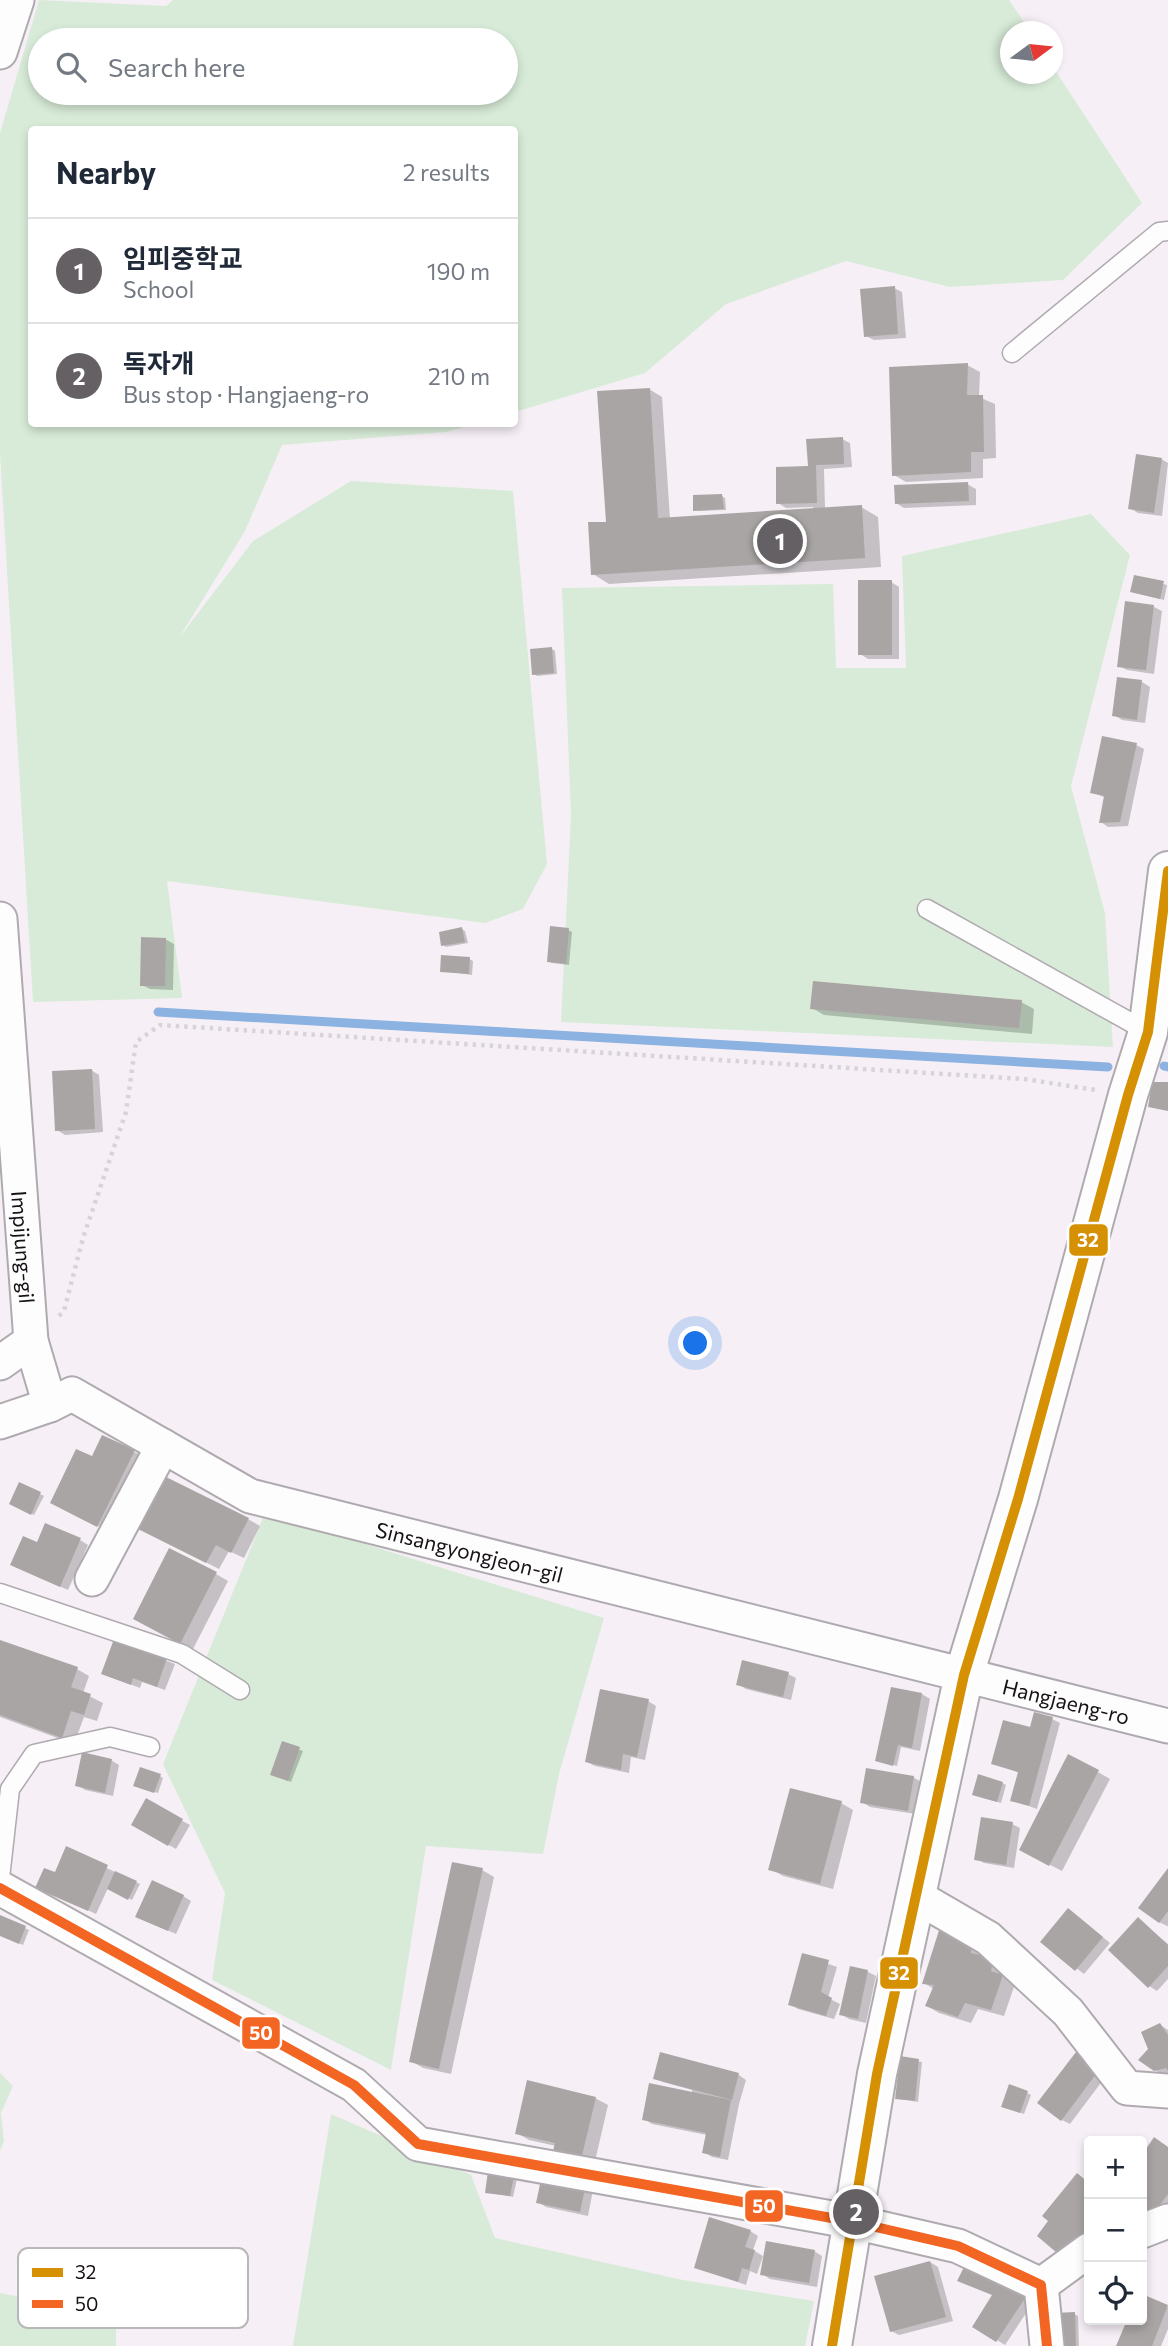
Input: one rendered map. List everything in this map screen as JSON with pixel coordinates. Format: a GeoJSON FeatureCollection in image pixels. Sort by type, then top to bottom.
{"type":"FeatureCollection","features":[{"type":"Feature","properties":{"kind":"street"},"geometry":{"type":"LineString","coordinates":[[0,52],[16,0]]}},
{"type":"Feature","properties":{"kind":"street"},"geometry":{"type":"LineString","coordinates":[[832,2346],[877,2074],[964,1675],[1018,1499],[1128,1095],[1148,1032],[1168,871]]}},
{"type":"Feature","properties":{"kind":"street","name":"Impijung-gil"},"geometry":{"type":"LineString","coordinates":[[0,919],[31,1341],[50,1405]]}},
{"type":"Feature","properties":{"kind":"street"},"geometry":{"type":"LineString","coordinates":[[0,1363],[31,1341]]}},
{"type":"Feature","properties":{"kind":"street","name":"Sinsangyongjeon-gil"},"geometry":{"type":"LineString","coordinates":[[0,1422],[50,1405],[72,1394],[250,1496],[964,1675]]}},
{"type":"Feature","properties":{"kind":"street"},"geometry":{"type":"LineString","coordinates":[[92,1578],[163,1446]]}},
{"type":"Feature","properties":{"kind":"street","name":"Hangjaeng-ro"},"geometry":{"type":"LineString","coordinates":[[964,1675],[1168,1726]]}},
{"type":"Feature","properties":{"kind":"street"},"geometry":{"type":"LineString","coordinates":[[0,1888],[354,2085],[418,2144],[853,2222],[958,2246],[1041,2285]]}},
{"type":"Feature","properties":{"kind":"street"},"geometry":{"type":"LineString","coordinates":[[914,1895],[988,1938],[1068,2012],[1127,2088],[1168,2091]]}},
{"type":"Feature","properties":{"kind":"street"},"geometry":{"type":"LineString","coordinates":[[1147,2229],[1168,2221]]}},
{"type":"Feature","properties":{"kind":"street"},"geometry":{"type":"LineString","coordinates":[[1041,2285],[1084,2254]]}},
{"type":"Feature","properties":{"kind":"street"},"geometry":{"type":"LineString","coordinates":[[1041,2285],[1047,2346]]}},
{"type":"Feature","properties":{"kind":"lane"},"geometry":{"type":"LineString","coordinates":[[1012,353],[1159,232],[1168,231]]}},
{"type":"Feature","properties":{"kind":"lane"},"geometry":{"type":"LineString","coordinates":[[927,909],[1148,1032]]}},
{"type":"Feature","properties":{"kind":"lane"},"geometry":{"type":"LineString","coordinates":[[0,1593],[182,1654],[240,1690]]}},
{"type":"Feature","properties":{"kind":"lane"},"geometry":{"type":"LineString","coordinates":[[0,1878],[10,1789],[34,1754],[110,1737],[150,1747]]}},
{"type":"Feature","properties":{"kind":"path"},"geometry":{"type":"LineString","coordinates":[[31,1341],[64,1311],[83,1238],[126,1112],[136,1042],[160,1025],[1024,1079],[1128,1095]]}},
{"type":"Feature","properties":{"kind":"green space"},"geometry":{"type":"Polygon","coordinates":[[[39,0],[166,6],[173,0],[1009,0],[1023,21],[1000,21],[1000,84],[1063,82],[1142,203],[1063,280],[950,287],[846,261],[726,304],[645,373],[518,411],[518,126],[28,126],[28,427],[464,427],[446,432],[282,445],[245,531],[179,638],[253,541],[351,481],[513,491],[547,864],[523,909],[485,923],[167,881],[182,998],[33,1002],[0,454],[0,133],[28,38],[28,105],[518,105],[518,28],[31,28],[39,0]]]}},
{"type":"Feature","properties":{"kind":"green space"},"geometry":{"type":"Polygon","coordinates":[[[1091,514],[1130,555],[1071,786],[1105,913],[1113,1047],[561,1022],[571,815],[562,588],[833,584],[836,668],[906,668],[902,556],[1091,514]]]}},
{"type":"Feature","properties":{"kind":"green space"},"geometry":{"type":"Polygon","coordinates":[[[265,1513],[604,1618],[559,1774],[543,1854],[426,1846],[391,2070],[212,1980],[225,1893],[163,1764],[265,1513]]]}},
{"type":"Feature","properties":{"kind":"green space"},"geometry":{"type":"Polygon","coordinates":[[[0,2073],[13,2086],[1,2113],[4,2141],[0,2151],[0,2073]]]}},
{"type":"Feature","properties":{"kind":"green space"},"geometry":{"type":"Polygon","coordinates":[[[331,2114],[471,2175],[495,2238],[683,2280],[814,2301],[805,2346],[293,2346],[331,2114]]]}},
{"type":"Feature","properties":{"kind":"green space"},"geometry":{"type":"Polygon","coordinates":[[[0,2293],[18,2296],[18,2328],[116,2328],[116,2346],[0,2346],[0,2293]]]}},
{"type":"Feature","properties":{"kind":"building"},"geometry":{"type":"Polygon","coordinates":[[[895,286],[898,334],[864,337],[860,289],[895,286]]]}},
{"type":"Feature","properties":{"kind":"building"},"geometry":{"type":"Polygon","coordinates":[[[968,363],[967,395],[983,395],[984,452],[971,452],[971,472],[892,476],[889,367],[968,363]]]}},
{"type":"Feature","properties":{"kind":"building"},"geometry":{"type":"Polygon","coordinates":[[[650,388],[658,518],[862,505],[865,558],[591,575],[588,522],[606,522],[597,391],[650,388]]]}},
{"type":"Feature","properties":{"kind":"building"},"geometry":{"type":"Polygon","coordinates":[[[843,437],[844,464],[816,465],[817,503],[776,504],[776,467],[808,466],[806,439],[843,437]]]}},
{"type":"Feature","properties":{"kind":"building"},"geometry":{"type":"Polygon","coordinates":[[[1136,454],[1162,458],[1154,513],[1128,509],[1136,454]]]}},
{"type":"Feature","properties":{"kind":"building"},"geometry":{"type":"Polygon","coordinates":[[[968,482],[969,501],[895,504],[894,485],[968,482]]]}},
{"type":"Feature","properties":{"kind":"building"},"geometry":{"type":"Polygon","coordinates":[[[722,494],[724,509],[693,511],[693,495],[722,494]]]}},
{"type":"Feature","properties":{"kind":"building"},"geometry":{"type":"Polygon","coordinates":[[[1134,575],[1164,581],[1160,599],[1130,592],[1134,575]]]}},
{"type":"Feature","properties":{"kind":"building"},"geometry":{"type":"Polygon","coordinates":[[[858,580],[892,580],[892,655],[858,655],[858,580]]]}},
{"type":"Feature","properties":{"kind":"building"},"geometry":{"type":"Polygon","coordinates":[[[1125,601],[1154,605],[1146,670],[1117,667],[1125,601]]]}},
{"type":"Feature","properties":{"kind":"building"},"geometry":{"type":"Polygon","coordinates":[[[552,647],[554,673],[532,675],[530,649],[552,647]]]}},
{"type":"Feature","properties":{"kind":"building"},"geometry":{"type":"Polygon","coordinates":[[[1117,677],[1142,680],[1137,720],[1112,716],[1117,677]]]}},
{"type":"Feature","properties":{"kind":"building"},"geometry":{"type":"Polygon","coordinates":[[[1102,736],[1137,743],[1120,822],[1099,823],[1104,796],[1090,793],[1102,736]]]}},
{"type":"Feature","properties":{"kind":"building"},"geometry":{"type":"Polygon","coordinates":[[[550,926],[569,928],[566,964],[547,962],[550,926]]]}},
{"type":"Feature","properties":{"kind":"building"},"geometry":{"type":"Polygon","coordinates":[[[462,927],[465,942],[441,946],[439,932],[462,927]]]}},
{"type":"Feature","properties":{"kind":"building"},"geometry":{"type":"Polygon","coordinates":[[[141,937],[166,938],[165,986],[140,986],[141,937]]]}},
{"type":"Feature","properties":{"kind":"building"},"geometry":{"type":"Polygon","coordinates":[[[441,955],[470,957],[469,974],[440,972],[441,955]]]}},
{"type":"Feature","properties":{"kind":"building"},"geometry":{"type":"Polygon","coordinates":[[[813,981],[1022,1000],[1019,1028],[810,1009],[813,981]]]}},
{"type":"Feature","properties":{"kind":"building"},"geometry":{"type":"Polygon","coordinates":[[[92,1069],[95,1129],[55,1131],[52,1071],[92,1069]]]}},
{"type":"Feature","properties":{"kind":"building"},"geometry":{"type":"Polygon","coordinates":[[[1152,1082],[1168,1082],[1168,1111],[1148,1107],[1152,1082]]]}},
{"type":"Feature","properties":{"kind":"building"},"geometry":{"type":"Polygon","coordinates":[[[102,1435],[135,1450],[97,1527],[50,1503],[76,1449],[92,1456],[102,1435]]]}},
{"type":"Feature","properties":{"kind":"building"},"geometry":{"type":"Polygon","coordinates":[[[164,1476],[249,1518],[231,1553],[216,1545],[206,1563],[138,1529],[164,1476]]]}},
{"type":"Feature","properties":{"kind":"building"},"geometry":{"type":"Polygon","coordinates":[[[19,1482],[41,1492],[31,1515],[9,1504],[19,1482]]]}},
{"type":"Feature","properties":{"kind":"building"},"geometry":{"type":"Polygon","coordinates":[[[45,1523],[81,1538],[60,1587],[10,1565],[23,1536],[37,1542],[45,1523]]]}},
{"type":"Feature","properties":{"kind":"building"},"geometry":{"type":"Polygon","coordinates":[[[169,1548],[217,1572],[180,1644],[133,1619],[169,1548]]]}},
{"type":"Feature","properties":{"kind":"building"},"geometry":{"type":"Polygon","coordinates":[[[114,1639],[167,1658],[157,1687],[133,1678],[131,1685],[101,1674],[114,1639]]]}},
{"type":"Feature","properties":{"kind":"building"},"geometry":{"type":"Polygon","coordinates":[[[0,1640],[78,1667],[71,1687],[91,1694],[84,1715],[71,1711],[62,1738],[0,1715],[0,1640]]]}},
{"type":"Feature","properties":{"kind":"building"},"geometry":{"type":"Polygon","coordinates":[[[742,1660],[789,1672],[783,1697],[736,1685],[742,1660]]]}},
{"type":"Feature","properties":{"kind":"building"},"geometry":{"type":"Polygon","coordinates":[[[891,1687],[922,1693],[912,1748],[898,1745],[893,1766],[875,1761],[891,1687]]]}},
{"type":"Feature","properties":{"kind":"building"},"geometry":{"type":"Polygon","coordinates":[[[600,1689],[649,1699],[637,1757],[623,1754],[621,1770],[585,1762],[600,1689]]]}},
{"type":"Feature","properties":{"kind":"building"},"geometry":{"type":"Polygon","coordinates":[[[1034,1712],[1053,1717],[1029,1806],[1010,1801],[1018,1772],[991,1764],[1003,1720],[1030,1727],[1034,1712]]]}},
{"type":"Feature","properties":{"kind":"building"},"geometry":{"type":"Polygon","coordinates":[[[282,1741],[300,1747],[288,1781],[270,1775],[282,1741]]]}},
{"type":"Feature","properties":{"kind":"building"},"geometry":{"type":"Polygon","coordinates":[[[82,1752],[112,1759],[105,1793],[75,1786],[82,1752]]]}},
{"type":"Feature","properties":{"kind":"building"},"geometry":{"type":"Polygon","coordinates":[[[1068,1754],[1099,1770],[1049,1866],[1019,1850],[1068,1754]]]}},
{"type":"Feature","properties":{"kind":"building"},"geometry":{"type":"Polygon","coordinates":[[[140,1767],[161,1774],[154,1793],[133,1786],[140,1767]]]}},
{"type":"Feature","properties":{"kind":"building"},"geometry":{"type":"Polygon","coordinates":[[[866,1768],[914,1776],[908,1811],[860,1803],[866,1768]]]}},
{"type":"Feature","properties":{"kind":"building"},"geometry":{"type":"Polygon","coordinates":[[[978,1774],[1003,1782],[997,1802],[972,1795],[978,1774]]]}},
{"type":"Feature","properties":{"kind":"building"},"geometry":{"type":"Polygon","coordinates":[[[790,1788],[842,1801],[820,1884],[768,1870],[790,1788]]]}},
{"type":"Feature","properties":{"kind":"building"},"geometry":{"type":"Polygon","coordinates":[[[146,1798],[183,1819],[168,1846],[131,1825],[146,1798]]]}},
{"type":"Feature","properties":{"kind":"building"},"geometry":{"type":"Polygon","coordinates":[[[981,1817],[1013,1822],[1006,1865],[974,1860],[981,1817]]]}},
{"type":"Feature","properties":{"kind":"building"},"geometry":{"type":"Polygon","coordinates":[[[66,1846],[108,1865],[88,1911],[35,1888],[44,1868],[55,1872],[66,1846]]]}},
{"type":"Feature","properties":{"kind":"building"},"geometry":{"type":"Polygon","coordinates":[[[452,1862],[483,1868],[439,2069],[409,2062],[452,1862]]]}},
{"type":"Feature","properties":{"kind":"building"},"geometry":{"type":"Polygon","coordinates":[[[1168,1868],[1168,1911],[1159,1923],[1138,1908],[1168,1868]]]}},
{"type":"Feature","properties":{"kind":"building"},"geometry":{"type":"Polygon","coordinates":[[[115,1871],[137,1881],[128,1900],[107,1889],[115,1871]]]}},
{"type":"Feature","properties":{"kind":"building"},"geometry":{"type":"Polygon","coordinates":[[[152,1880],[184,1895],[168,1931],[135,1917],[152,1880]]]}},
{"type":"Feature","properties":{"kind":"building"},"geometry":{"type":"Polygon","coordinates":[[[1068,1908],[1103,1937],[1075,1971],[1040,1942],[1068,1908]]]}},
{"type":"Feature","properties":{"kind":"building"},"geometry":{"type":"Polygon","coordinates":[[[0,1915],[26,1926],[19,1944],[0,1936],[0,1915]]]}},
{"type":"Feature","properties":{"kind":"building"},"geometry":{"type":"Polygon","coordinates":[[[1138,1917],[1168,1945],[1168,1966],[1148,1988],[1108,1950],[1138,1917]]]}},
{"type":"Feature","properties":{"kind":"building"},"geometry":{"type":"Polygon","coordinates":[[[941,1924],[972,1941],[971,1953],[993,1958],[991,1971],[1003,1975],[991,2010],[965,2003],[958,2017],[925,2006],[934,1985],[922,1984],[941,1924]]]}},
{"type":"Feature","properties":{"kind":"building"},"geometry":{"type":"Polygon","coordinates":[[[802,1953],[829,1960],[821,1992],[832,1998],[826,2016],[788,2005],[802,1953]]]}},
{"type":"Feature","properties":{"kind":"building"},"geometry":{"type":"Polygon","coordinates":[[[850,1966],[868,1970],[858,2019],[839,2015],[850,1966]]]}},
{"type":"Feature","properties":{"kind":"building"},"geometry":{"type":"Polygon","coordinates":[[[1160,2023],[1168,2035],[1168,2071],[1166,2068],[1154,2071],[1138,2060],[1148,2049],[1141,2032],[1160,2023]]]}},
{"type":"Feature","properties":{"kind":"building"},"geometry":{"type":"Polygon","coordinates":[[[660,2052],[739,2073],[732,2100],[653,2079],[660,2052]]]}},
{"type":"Feature","properties":{"kind":"building"},"geometry":{"type":"Polygon","coordinates":[[[1076,2052],[1099,2070],[1061,2121],[1037,2103],[1076,2052]]]}},
{"type":"Feature","properties":{"kind":"building"},"geometry":{"type":"Polygon","coordinates":[[[900,2056],[919,2059],[915,2101],[895,2099],[900,2056]]]}},
{"type":"Feature","properties":{"kind":"building"},"geometry":{"type":"Polygon","coordinates":[[[527,2080],[596,2097],[580,2164],[551,2158],[555,2143],[515,2134],[527,2080]]]}},
{"type":"Feature","properties":{"kind":"building"},"geometry":{"type":"Polygon","coordinates":[[[649,2083],[731,2100],[720,2157],[702,2153],[706,2133],[642,2120],[649,2083]]]}},
{"type":"Feature","properties":{"kind":"building"},"geometry":{"type":"Polygon","coordinates":[[[1009,2084],[1028,2091],[1020,2113],[1001,2107],[1009,2084]]]}},
{"type":"Feature","properties":{"kind":"building"},"geometry":{"type":"Polygon","coordinates":[[[1154,2137],[1168,2147],[1168,2194],[1151,2217],[1147,2214],[1147,2148],[1154,2137]]]}},
{"type":"Feature","properties":{"kind":"building"},"geometry":{"type":"Polygon","coordinates":[[[488,2171],[514,2176],[510,2196],[485,2193],[488,2171]]]}},
{"type":"Feature","properties":{"kind":"building"},"geometry":{"type":"Polygon","coordinates":[[[1077,2173],[1084,2179],[1084,2232],[1063,2258],[1037,2236],[1048,2221],[1042,2216],[1077,2173]]]}},
{"type":"Feature","properties":{"kind":"building"},"geometry":{"type":"Polygon","coordinates":[[[542,2175],[586,2184],[580,2212],[536,2203],[542,2175]]]}},
{"type":"Feature","properties":{"kind":"building"},"geometry":{"type":"Polygon","coordinates":[[[709,2217],[751,2230],[745,2247],[755,2250],[749,2270],[742,2268],[738,2282],[694,2268],[709,2217]]]}},
{"type":"Feature","properties":{"kind":"building"},"geometry":{"type":"Polygon","coordinates":[[[766,2241],[815,2250],[809,2283],[760,2275],[766,2241]]]}},
{"type":"Feature","properties":{"kind":"building"},"geometry":{"type":"Polygon","coordinates":[[[930,2261],[946,2317],[890,2332],[874,2276],[930,2261]]]}},
{"type":"Feature","properties":{"kind":"building"},"geometry":{"type":"Polygon","coordinates":[[[965,2265],[1027,2295],[996,2342],[972,2327],[992,2295],[957,2281],[965,2265]]]}},
{"type":"Feature","properties":{"kind":"building"},"geometry":{"type":"Polygon","coordinates":[[[1147,2296],[1168,2305],[1152,2346],[1116,2346],[1125,2325],[1147,2325],[1147,2296]]]}},
{"type":"Feature","properties":{"kind":"building"},"geometry":{"type":"Polygon","coordinates":[[[1075,2312],[1076,2346],[1054,2346],[1053,2313],[1075,2312]]]}},
{"type":"Feature","properties":{"kind":"waterway"},"geometry":{"type":"LineString","coordinates":[[158,1012],[1108,1067]]}},
{"type":"Feature","properties":{"kind":"waterway"},"geometry":{"type":"LineString","coordinates":[[1164,1066],[1168,1067]]}},
{"type":"Feature","properties":{"kind":"transit line","name":"32"},"geometry":{"type":"LineString","coordinates":[[832,2346],[877,2074],[964,1675],[1018,1499],[1128,1095],[1148,1032],[1168,871]]}},
{"type":"Feature","properties":{"kind":"transit line","name":"50"},"geometry":{"type":"LineString","coordinates":[[0,1888],[354,2085],[418,2144],[854,2222],[958,2246],[1041,2285],[1047,2346]]}},
{"type":"Feature","properties":{"kind":"place","name":"임피중학교"},"geometry":{"type":"Point","coordinates":[780,541]}},
{"type":"Feature","properties":{"kind":"place","name":"독자개"},"geometry":{"type":"Point","coordinates":[856,2212]}}]}
